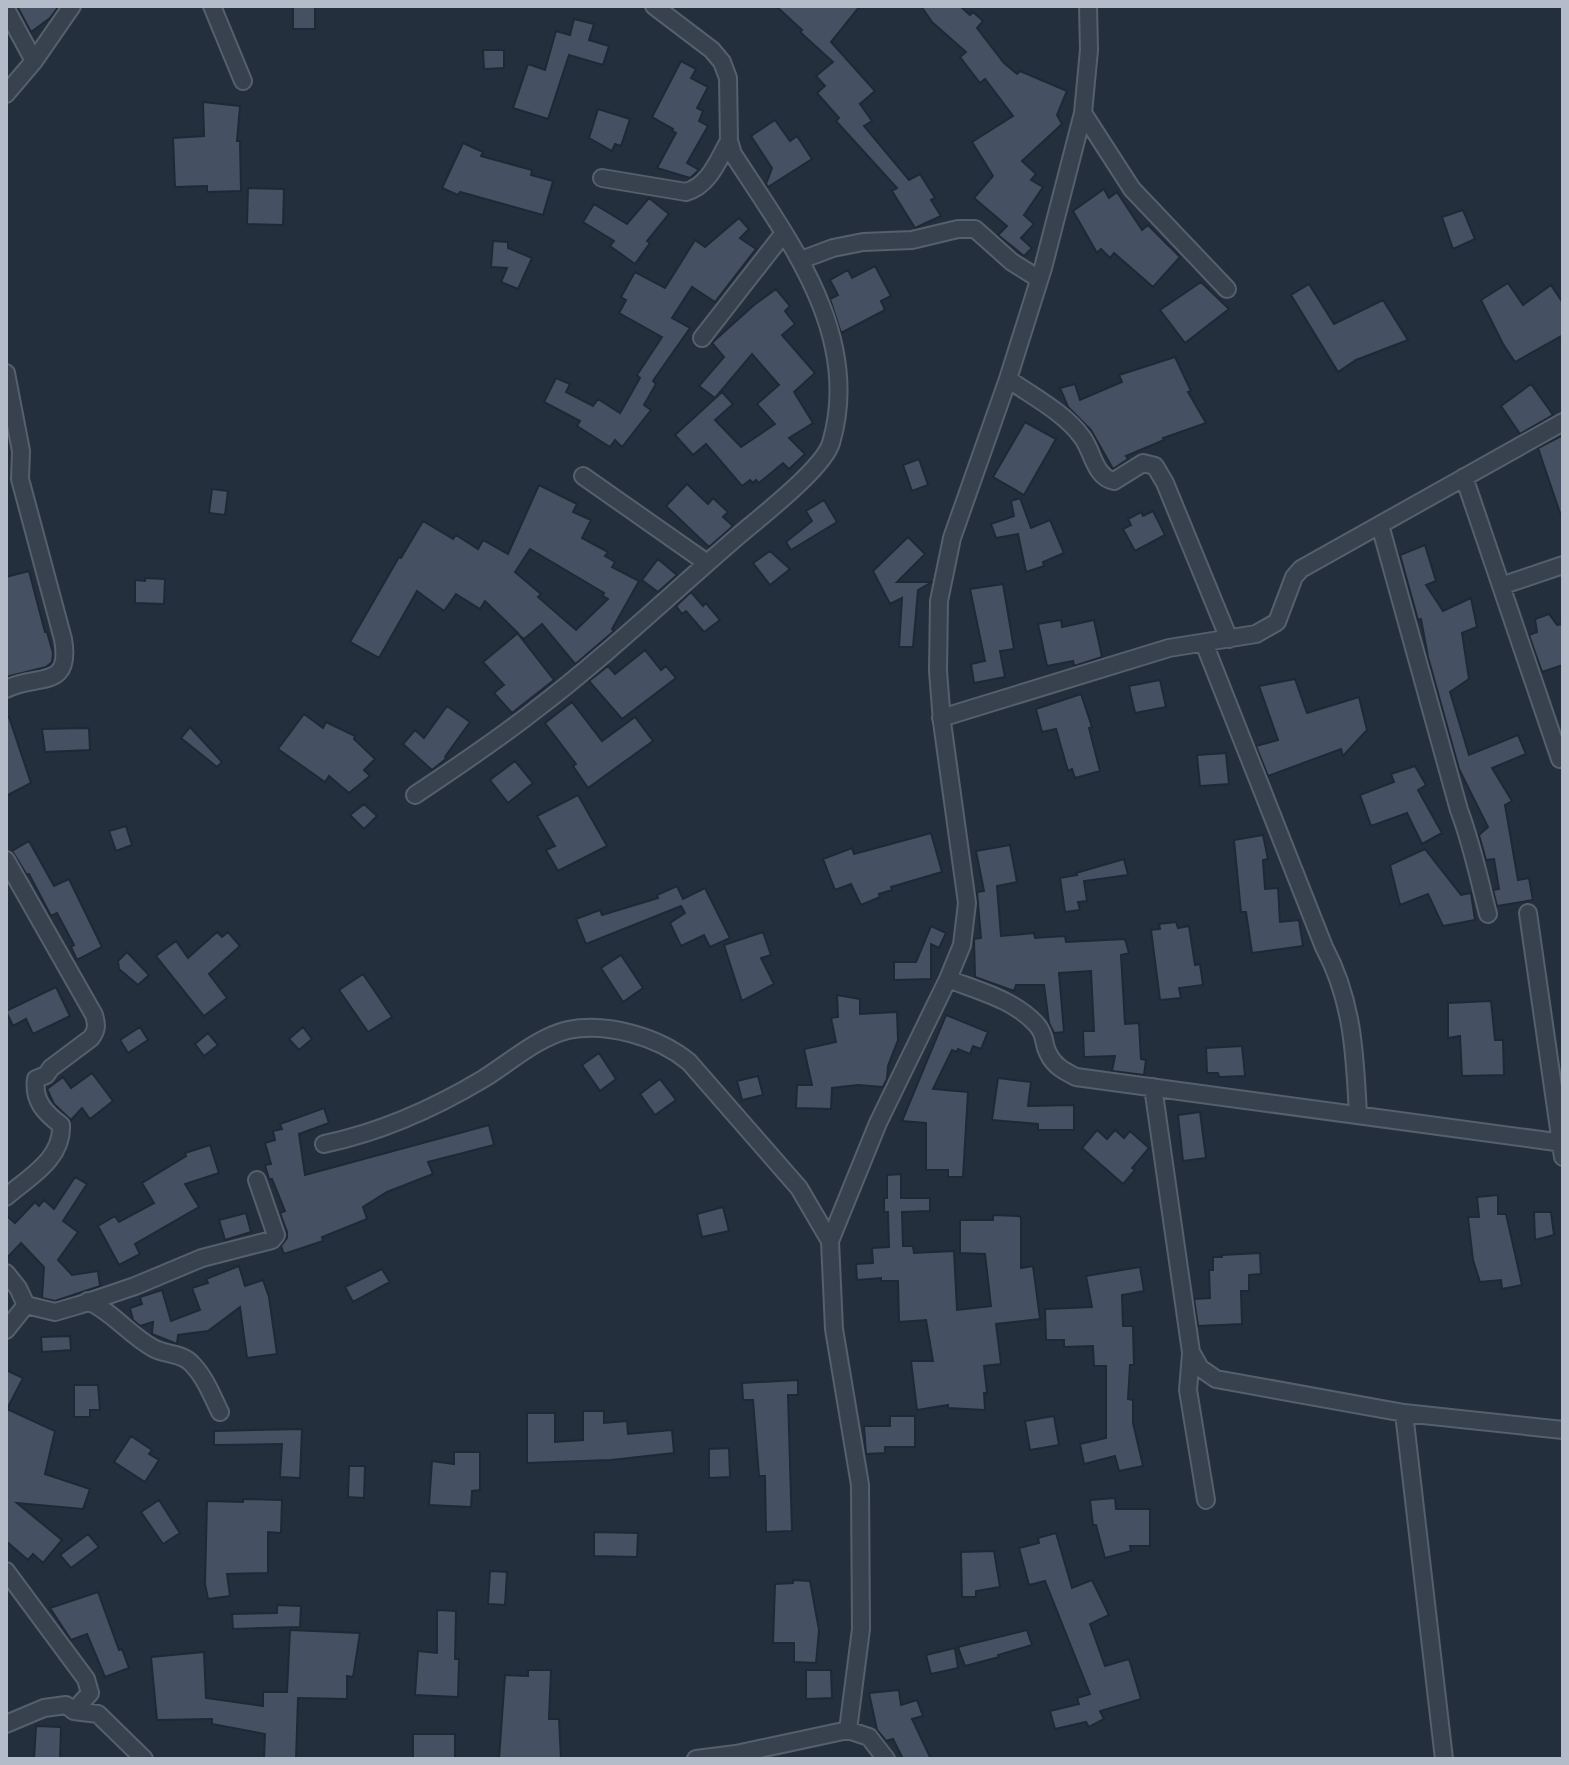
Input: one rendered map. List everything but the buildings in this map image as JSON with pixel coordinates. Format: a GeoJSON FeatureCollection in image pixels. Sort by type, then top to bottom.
{"type":"FeatureCollection","features":[{"type":"Feature","properties":{"kind":"street"},"geometry":{"type":"LineString","coordinates":[[6,94],[34,61],[72,6]]}},
{"type":"Feature","properties":{"kind":"street"},"geometry":{"type":"LineString","coordinates":[[212,6],[243,81]]}},
{"type":"Feature","properties":{"kind":"street"},"geometry":{"type":"LineString","coordinates":[[415,795],[537,709],[809,472],[828,451],[831,442],[838,400],[832,334],[801,260],[733,154],[729,141],[728,78],[722,62],[712,50],[654,6]]}},
{"type":"Feature","properties":{"kind":"street"},"geometry":{"type":"LineString","coordinates":[[848,1730],[861,1629],[860,1485],[837,1353],[830,1241],[878,1123],[962,945],[967,903],[941,718],[937,646],[939,601],[952,538],[1008,379],[1039,279],[1083,113],[1089,50],[1088,6]]}},
{"type":"Feature","properties":{"kind":"street"},"geometry":{"type":"LineString","coordinates":[[6,9],[34,61]]}},
{"type":"Feature","properties":{"kind":"street"},"geometry":{"type":"LineString","coordinates":[[1083,113],[1132,189],[1227,289]]}},
{"type":"Feature","properties":{"kind":"street"},"geometry":{"type":"LineString","coordinates":[[602,178],[686,192],[696,190],[705,183],[729,141]]}},
{"type":"Feature","properties":{"kind":"street"},"geometry":{"type":"LineString","coordinates":[[801,260],[833,248],[863,242],[912,240],[958,229],[975,229],[1012,262],[1039,279]]}},
{"type":"Feature","properties":{"kind":"street"},"geometry":{"type":"LineString","coordinates":[[702,338],[784,233]]}},
{"type":"Feature","properties":{"kind":"street"},"geometry":{"type":"LineString","coordinates":[[6,373],[21,451],[13,481],[66,657],[62,670],[53,678],[6,689]]}},
{"type":"Feature","properties":{"kind":"street"},"geometry":{"type":"LineString","coordinates":[[1008,379],[1075,428],[1085,440],[1102,476],[1108,480],[1114,481],[1143,463],[1155,466],[1165,483],[1229,639]]}},
{"type":"Feature","properties":{"kind":"street"},"geometry":{"type":"LineString","coordinates":[[941,718],[1169,648],[1256,634],[1277,622],[1294,577],[1301,569],[1563,422]]}},
{"type":"Feature","properties":{"kind":"street"},"geometry":{"type":"LineString","coordinates":[[583,476],[707,563]]}},
{"type":"Feature","properties":{"kind":"street"},"geometry":{"type":"LineString","coordinates":[[1464,477],[1560,759],[1563,758]]}},
{"type":"Feature","properties":{"kind":"street"},"geometry":{"type":"LineString","coordinates":[[1380,525],[1459,810],[1471,842],[1488,914]]}},
{"type":"Feature","properties":{"kind":"street"},"geometry":{"type":"LineString","coordinates":[[1501,586],[1563,565]]}},
{"type":"Feature","properties":{"kind":"street"},"geometry":{"type":"LineString","coordinates":[[1204,643],[1324,947],[1339,974],[1349,1012],[1358,1115]]}},
{"type":"Feature","properties":{"kind":"street"},"geometry":{"type":"LineString","coordinates":[[6,860],[97,1023],[96,1032],[91,1038],[46,1075],[36,1079],[34,1091],[43,1112],[61,1125],[62,1133],[54,1156],[6,1197]]}},
{"type":"Feature","properties":{"kind":"street"},"geometry":{"type":"LineString","coordinates":[[948,979],[1003,1001],[1027,1015],[1045,1036],[1046,1052],[1059,1068],[1076,1077],[1358,1115],[1563,1148],[1528,913]]}},
{"type":"Feature","properties":{"kind":"street"},"geometry":{"type":"LineString","coordinates":[[324,1144],[364,1136],[387,1127],[480,1081],[535,1045],[564,1031],[596,1027],[613,1030],[672,1048],[689,1062],[799,1188],[830,1241]]}},
{"type":"Feature","properties":{"kind":"street"},"geometry":{"type":"LineString","coordinates":[[1153,1087],[1191,1352],[1188,1390],[1206,1500]]}},
{"type":"Feature","properties":{"kind":"street"},"geometry":{"type":"LineString","coordinates":[[26,1305],[55,1312],[135,1286],[202,1258],[272,1240],[276,1235],[257,1180]]}},
{"type":"Feature","properties":{"kind":"street"},"geometry":{"type":"LineString","coordinates":[[6,1273],[26,1305]]}},
{"type":"Feature","properties":{"kind":"street"},"geometry":{"type":"LineString","coordinates":[[88,1301],[110,1312],[141,1341],[162,1353],[186,1358],[195,1366],[220,1412]]}},
{"type":"Feature","properties":{"kind":"street"},"geometry":{"type":"LineString","coordinates":[[6,1330],[26,1305]]}},
{"type":"Feature","properties":{"kind":"street"},"geometry":{"type":"LineString","coordinates":[[1191,1352],[1200,1368],[1216,1379],[1404,1413],[1563,1430]]}},
{"type":"Feature","properties":{"kind":"street"},"geometry":{"type":"LineString","coordinates":[[1404,1413],[1444,1759]]}},
{"type":"Feature","properties":{"kind":"street"},"geometry":{"type":"LineString","coordinates":[[6,1571],[86,1679],[90,1693],[74,1711]]}},
{"type":"Feature","properties":{"kind":"street"},"geometry":{"type":"LineString","coordinates":[[6,1724],[44,1708],[66,1705],[74,1711],[98,1714],[144,1759]]}},
{"type":"Feature","properties":{"kind":"street"},"geometry":{"type":"LineString","coordinates":[[696,1759],[736,1754],[848,1730],[869,1737],[886,1759]]}}]}
